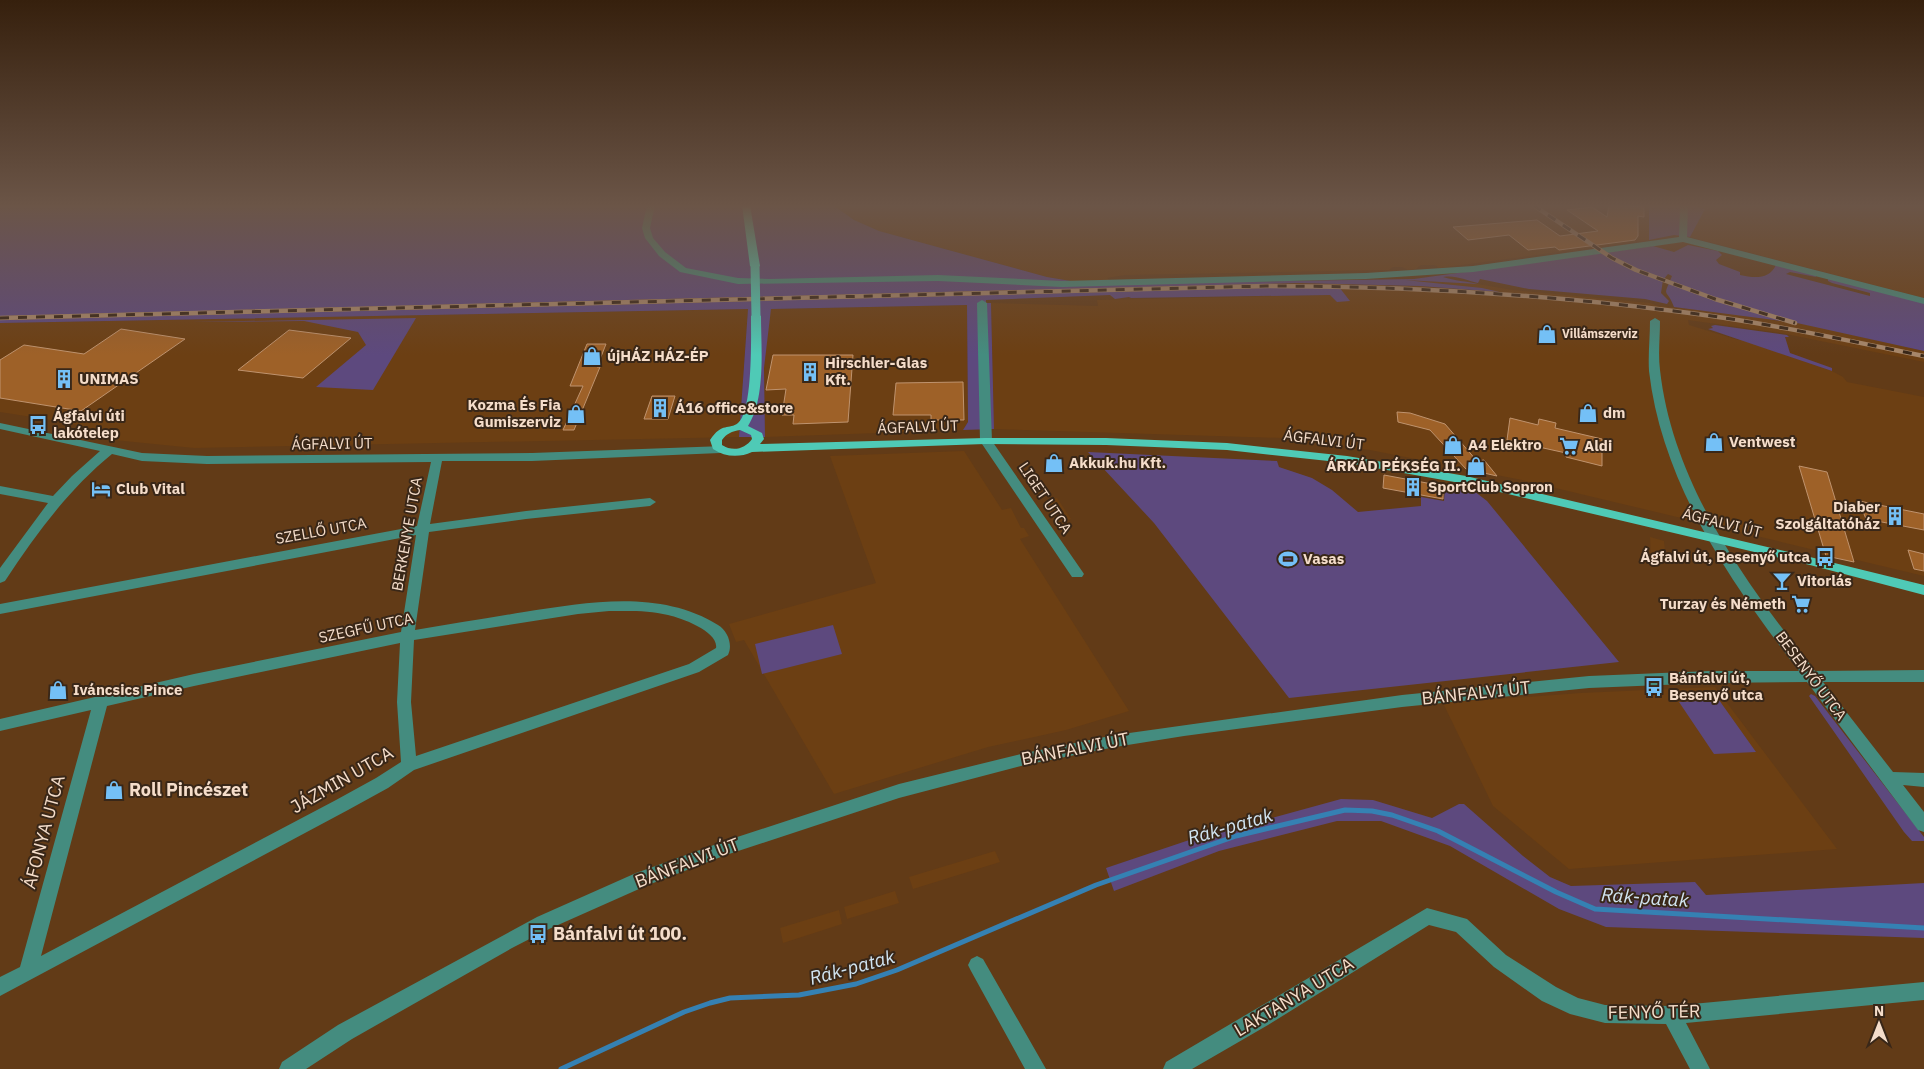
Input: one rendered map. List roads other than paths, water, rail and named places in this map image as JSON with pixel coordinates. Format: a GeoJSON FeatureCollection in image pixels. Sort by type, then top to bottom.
{"type":"FeatureCollection","features":[{"type":"Feature","properties":{"kind":"main road"},"geometry":{"type":"LineString","coordinates":[[750,433],[727,429],[717,437],[716,444],[720,449],[733,453],[750,433],[756,316],[753,255]]}},
{"type":"Feature","properties":{"kind":"main road","name":"ÁGFALVI ÚT"},"geometry":{"type":"LineString","coordinates":[[750,433],[826,446],[986,441],[1182,445],[1322,455],[1419,470],[1715,538],[1924,590]]}},
{"type":"Feature","properties":{"kind":"street"},"geometry":{"type":"LineString","coordinates":[[663,255],[683,270],[738,281],[930,278],[983,282],[1062,284],[1410,274],[1573,255]]}},
{"type":"Feature","properties":{"kind":"street"},"geometry":{"type":"LineString","coordinates":[[1745,255],[1924,301]]}},
{"type":"Feature","properties":{"kind":"street"},"geometry":{"type":"LineString","coordinates":[[982,303],[986,441]]}},
{"type":"Feature","properties":{"kind":"street","name":"BESENYŐ UTCA"},"geometry":{"type":"LineString","coordinates":[[1655,321],[1652,346],[1656,383],[1668,434],[1693,494],[1715,538],[1753,600],[1924,825]]}},
{"type":"Feature","properties":{"kind":"street","name":"ÁGFALVI ÚT"},"geometry":{"type":"LineString","coordinates":[[0,426],[108,451],[142,456],[206,460],[437,458],[720,449]]}},
{"type":"Feature","properties":{"kind":"street","name":"ÁGFALVI ÚT"},"geometry":{"type":"LineString","coordinates":[[669,452],[717,437]]}},
{"type":"Feature","properties":{"kind":"street","name":"LIGET UTCA"},"geometry":{"type":"LineString","coordinates":[[986,441],[1077,574]]}},
{"type":"Feature","properties":{"kind":"street"},"geometry":{"type":"LineString","coordinates":[[0,578],[38,520],[54,500],[81,473],[108,451]]}},
{"type":"Feature","properties":{"kind":"street","name":"BERKENYE UTCA"},"geometry":{"type":"LineString","coordinates":[[409,765],[404,702],[407,636],[423,529],[437,458]]}},
{"type":"Feature","properties":{"kind":"street"},"geometry":{"type":"LineString","coordinates":[[0,490],[54,500]]}},
{"type":"Feature","properties":{"kind":"street","name":"SZELLŐ UTCA"},"geometry":{"type":"LineString","coordinates":[[0,609],[423,529],[526,515],[650,502]]}},
{"type":"Feature","properties":{"kind":"street","name":"SZEGFŰ UTCA"},"geometry":{"type":"LineString","coordinates":[[0,725],[194,680],[407,636],[578,609],[609,606],[671,610],[707,625],[723,638],[723,651]]}},
{"type":"Feature","properties":{"kind":"street","name":"JÁZMIN UTCA"},"geometry":{"type":"LineString","coordinates":[[0,987],[342,805],[382,783],[409,765],[694,668],[723,651]]}},
{"type":"Feature","properties":{"kind":"street","name":"BÁNFALVI ÚT"},"geometry":{"type":"LineString","coordinates":[[289,1069],[345,1032],[506,942],[586,903],[642,879],[725,848],[900,791],[1024,759],[1125,739],[1419,699],[1630,679],[1924,676]]}},
{"type":"Feature","properties":{"kind":"street","name":"ÁFONYA UTCA"},"geometry":{"type":"LineString","coordinates":[[27,973],[100,703]]}},
{"type":"Feature","properties":{"kind":"street"},"geometry":{"type":"LineString","coordinates":[[1889,778],[1924,780]]}},
{"type":"Feature","properties":{"kind":"street","name":"FENYŐ TÉR"},"geometry":{"type":"LineString","coordinates":[[1414,923],[1427,916],[1461,925],[1500,961],[1549,994],[1577,1007],[1605,1014],[1671,1015],[1924,991]]}},
{"type":"Feature","properties":{"kind":"street","name":"LAKTANYA UTCA"},"geometry":{"type":"LineString","coordinates":[[1173,1069],[1261,1018],[1414,923]]}},
{"type":"Feature","properties":{"kind":"street"},"geometry":{"type":"LineString","coordinates":[[977,965],[1036,1069]]}},
{"type":"Feature","properties":{"kind":"street"},"geometry":{"type":"LineString","coordinates":[[1671,1015],[1700,1069]]}},
{"type":"Feature","properties":{"kind":"waterway","name":"Rák-patak"},"geometry":{"type":"LineString","coordinates":[[561,1069],[684,1012],[710,1003],[730,998],[799,995],[856,984],[897,970],[1096,885],[1236,836],[1345,810],[1372,811],[1392,815],[1438,831],[1556,892],[1595,909],[1924,928]]}},
{"type":"Feature","properties":{"kind":"railway"},"geometry":{"type":"LineString","coordinates":[[1607,255],[1636,270],[1715,299],[1795,323]]}},
{"type":"Feature","properties":{"kind":"railway"},"geometry":{"type":"LineString","coordinates":[[0,318],[1317,286],[1470,292],[1623,305],[1768,325],[1924,356]]}},
{"type":"Feature","properties":{"kind":"place","name":"Villámszerviz"},"geometry":{"type":"Point","coordinates":[1547,334]}},
{"type":"Feature","properties":{"kind":"place","name":"újHÁZ HÁZ-ÉP"},"geometry":{"type":"Point","coordinates":[592,356]}},
{"type":"Feature","properties":{"kind":"place","name":"Hirschler-Glas Kft."},"geometry":{"type":"Point","coordinates":[810,372]}},
{"type":"Feature","properties":{"kind":"place","name":"UNIMAS"},"geometry":{"type":"Point","coordinates":[64,379]}},
{"type":"Feature","properties":{"kind":"place","name":"Á16 office&store"},"geometry":{"type":"Point","coordinates":[660,408]}},
{"type":"Feature","properties":{"kind":"place","name":"dm"},"geometry":{"type":"Point","coordinates":[1588,413]}},
{"type":"Feature","properties":{"kind":"place","name":"Kozma És Fia Gumiszerviz"},"geometry":{"type":"Point","coordinates":[576,414]}},
{"type":"Feature","properties":{"kind":"place","name":"Ágfalvi úti lakótelep"},"geometry":{"type":"Point","coordinates":[38,425]}},
{"type":"Feature","properties":{"kind":"place","name":"Ventwest"},"geometry":{"type":"Point","coordinates":[1714,442]}},
{"type":"Feature","properties":{"kind":"place","name":"A4 Elektro"},"geometry":{"type":"Point","coordinates":[1453,445]}},
{"type":"Feature","properties":{"kind":"place","name":"Aldi"},"geometry":{"type":"Point","coordinates":[1569,446]}},
{"type":"Feature","properties":{"kind":"place","name":"Akkuk.hu Kft."},"geometry":{"type":"Point","coordinates":[1054,463]}},
{"type":"Feature","properties":{"kind":"place","name":"ÁRKÁD PÉKSÉG II."},"geometry":{"type":"Point","coordinates":[1476,466]}},
{"type":"Feature","properties":{"kind":"place","name":"SportClub Sopron"},"geometry":{"type":"Point","coordinates":[1413,487]}},
{"type":"Feature","properties":{"kind":"place","name":"Club Vital"},"geometry":{"type":"Point","coordinates":[101,489]}},
{"type":"Feature","properties":{"kind":"place","name":"Diaber Szolgáltatóház"},"geometry":{"type":"Point","coordinates":[1895,516]}},
{"type":"Feature","properties":{"kind":"place","name":"Ágfalvi út, Besenyő utca"},"geometry":{"type":"Point","coordinates":[1825,557]}},
{"type":"Feature","properties":{"kind":"place","name":"Vasas"},"geometry":{"type":"Point","coordinates":[1288,559]}},
{"type":"Feature","properties":{"kind":"place","name":"Vitorlás"},"geometry":{"type":"Point","coordinates":[1782,581]}},
{"type":"Feature","properties":{"kind":"place","name":"Turzay és Németh"},"geometry":{"type":"Point","coordinates":[1801,604]}},
{"type":"Feature","properties":{"kind":"place","name":"Bánfalvi út, Besenyő utca"},"geometry":{"type":"Point","coordinates":[1654,687]}},
{"type":"Feature","properties":{"kind":"place","name":"Iváncsics Pince"},"geometry":{"type":"Point","coordinates":[58,690]}},
{"type":"Feature","properties":{"kind":"place","name":"Roll Pincészet"},"geometry":{"type":"Point","coordinates":[114,790]}},
{"type":"Feature","properties":{"kind":"place","name":"Bánfalvi út 100."},"geometry":{"type":"Point","coordinates":[538,934]}}]}
